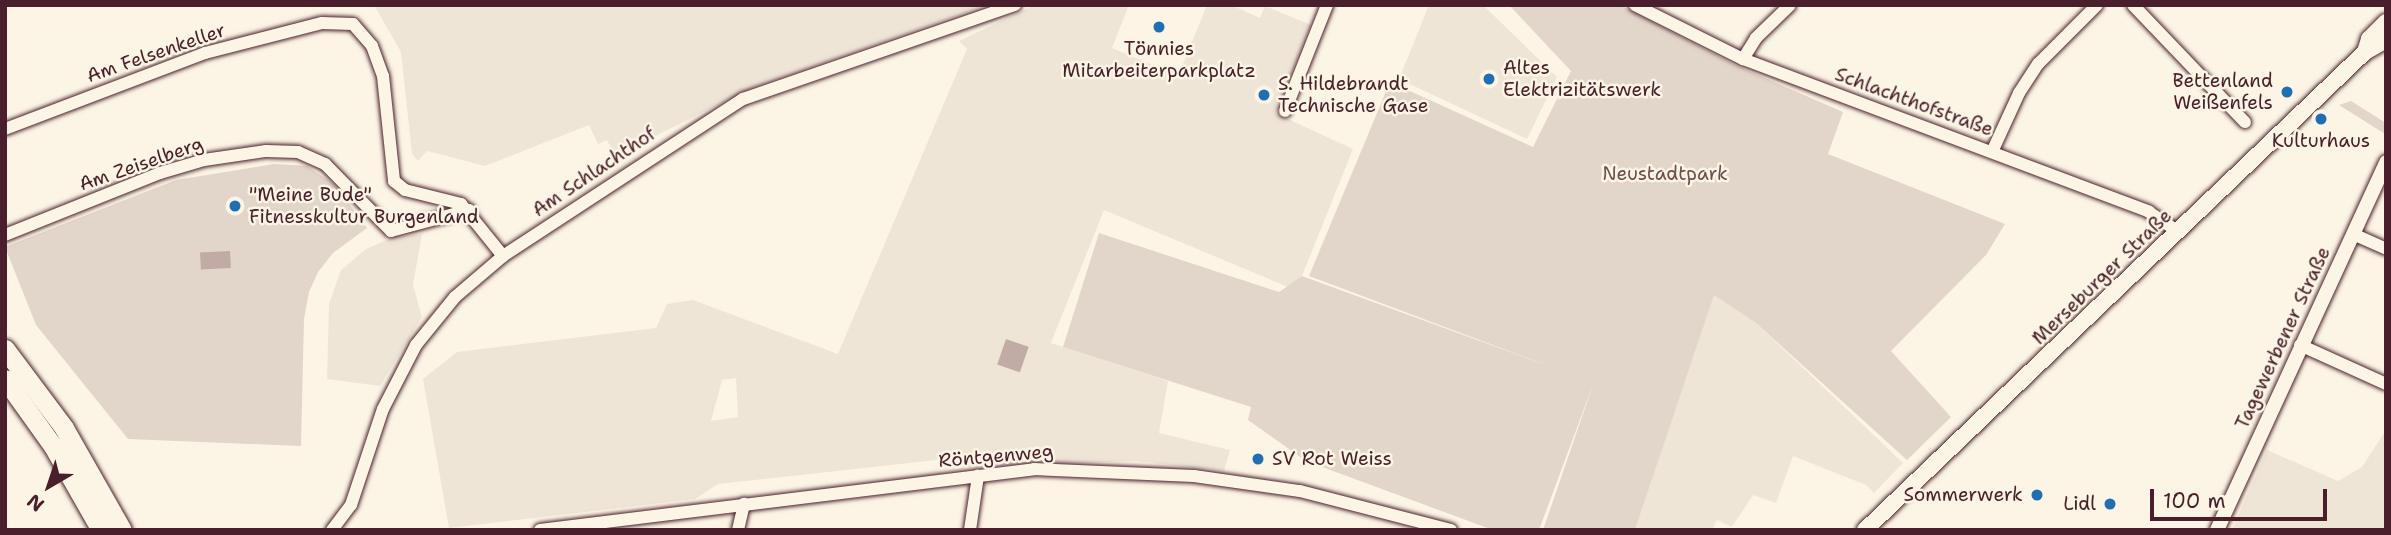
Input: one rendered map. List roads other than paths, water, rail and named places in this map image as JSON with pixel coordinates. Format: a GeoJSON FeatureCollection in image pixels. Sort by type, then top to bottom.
{"type":"FeatureCollection","features":[{"type":"Feature","properties":{"kind":"highway"},"geometry":{"type":"LineString","coordinates":[[5,349],[80,454],[122,530]]}},
{"type":"Feature","properties":{"kind":"highway"},"geometry":{"type":"LineString","coordinates":[[5,379],[53,446],[101,530]]}},
{"type":"Feature","properties":{"kind":"highway"},"geometry":{"type":"LineString","coordinates":[[53,446],[58,471],[88,530]]}},
{"type":"Feature","properties":{"kind":"highway"},"geometry":{"type":"LineString","coordinates":[[80,454],[103,473],[135,530]]}},
{"type":"Feature","properties":{"kind":"main road","name":"Merseburger Straße"},"geometry":{"type":"LineString","coordinates":[[2365,52],[2368,38],[2386,22]]}},
{"type":"Feature","properties":{"kind":"main road","name":"Merseburger Straße"},"geometry":{"type":"LineString","coordinates":[[1865,530],[2365,52],[2386,40]]}},
{"type":"Feature","properties":{"kind":"street","name":"Am Schlachthof"},"geometry":{"type":"LineString","coordinates":[[332,530],[351,505],[386,402],[416,345],[455,297],[503,256],[743,99],[1015,5]]}},
{"type":"Feature","properties":{"kind":"street"},"geometry":{"type":"LineString","coordinates":[[1285,111],[1327,5]]}},
{"type":"Feature","properties":{"kind":"street","name":"Schlachthofstraße"},"geometry":{"type":"LineString","coordinates":[[1635,5],[1742,59],[2149,212],[2179,232]]}},
{"type":"Feature","properties":{"kind":"street"},"geometry":{"type":"LineString","coordinates":[[1742,59],[1756,38],[1790,5]]}},
{"type":"Feature","properties":{"kind":"street"},"geometry":{"type":"LineString","coordinates":[[1992,152],[2019,93],[2038,64],[2097,5]]}},
{"type":"Feature","properties":{"kind":"street"},"geometry":{"type":"LineString","coordinates":[[2133,5],[2245,122]]}},
{"type":"Feature","properties":{"kind":"street","name":"Am Felsenkeller"},"geometry":{"type":"LineString","coordinates":[[5,129],[205,52],[322,23],[353,24],[372,46],[383,76],[394,181],[405,190],[451,199],[468,210],[503,256]]}},
{"type":"Feature","properties":{"kind":"street","name":"Am Zeiselberg"},"geometry":{"type":"LineString","coordinates":[[5,235],[160,173],[204,160],[266,151],[298,152],[324,164],[391,231],[468,210]]}},
{"type":"Feature","properties":{"kind":"street","name":"Tagewerbener Straße"},"geometry":{"type":"LineString","coordinates":[[2217,530],[2386,162]]}},
{"type":"Feature","properties":{"kind":"street"},"geometry":{"type":"LineString","coordinates":[[2353,234],[2386,249]]}},
{"type":"Feature","properties":{"kind":"street"},"geometry":{"type":"LineString","coordinates":[[2300,345],[2386,384]]}},
{"type":"Feature","properties":{"kind":"street","name":"Röntgenweg"},"geometry":{"type":"LineString","coordinates":[[540,530],[1034,469],[1194,475],[1300,491],[1451,530]]}},
{"type":"Feature","properties":{"kind":"street"},"geometry":{"type":"LineString","coordinates":[[970,530],[978,476]]}},
{"type":"Feature","properties":{"kind":"street"},"geometry":{"type":"LineString","coordinates":[[738,530],[744,504]]}},
{"type":"Feature","properties":{"kind":"place","name":"Tönnies Mitarbeiterparkplatz"},"geometry":{"type":"Point","coordinates":[1159,27]}},
{"type":"Feature","properties":{"kind":"place","name":"Altes Elektrizitätswerk"},"geometry":{"type":"Point","coordinates":[1489,79]}},
{"type":"Feature","properties":{"kind":"place","name":"Bettenland Weißenfels"},"geometry":{"type":"Point","coordinates":[2287,92]}},
{"type":"Feature","properties":{"kind":"place","name":"S. Hildebrandt Technische Gase"},"geometry":{"type":"Point","coordinates":[1264,95]}},
{"type":"Feature","properties":{"kind":"place","name":"Kulturhaus"},"geometry":{"type":"Point","coordinates":[2321,119]}},
{"type":"Feature","properties":{"kind":"place","name":"\"Meine Bude\" Fitnesskultur Burgenland"},"geometry":{"type":"Point","coordinates":[235,206]}},
{"type":"Feature","properties":{"kind":"place","name":"SV Rot Weiss"},"geometry":{"type":"Point","coordinates":[1258,459]}},
{"type":"Feature","properties":{"kind":"place","name":"Sommerwerk"},"geometry":{"type":"Point","coordinates":[2037,495]}},
{"type":"Feature","properties":{"kind":"place","name":"Lidl"},"geometry":{"type":"Point","coordinates":[2110,504]}},
{"type":"Feature","properties":{"kind":"park label","name":"Neustadtpark"},"geometry":{"type":"Point","coordinates":[1665,174]}}]}
